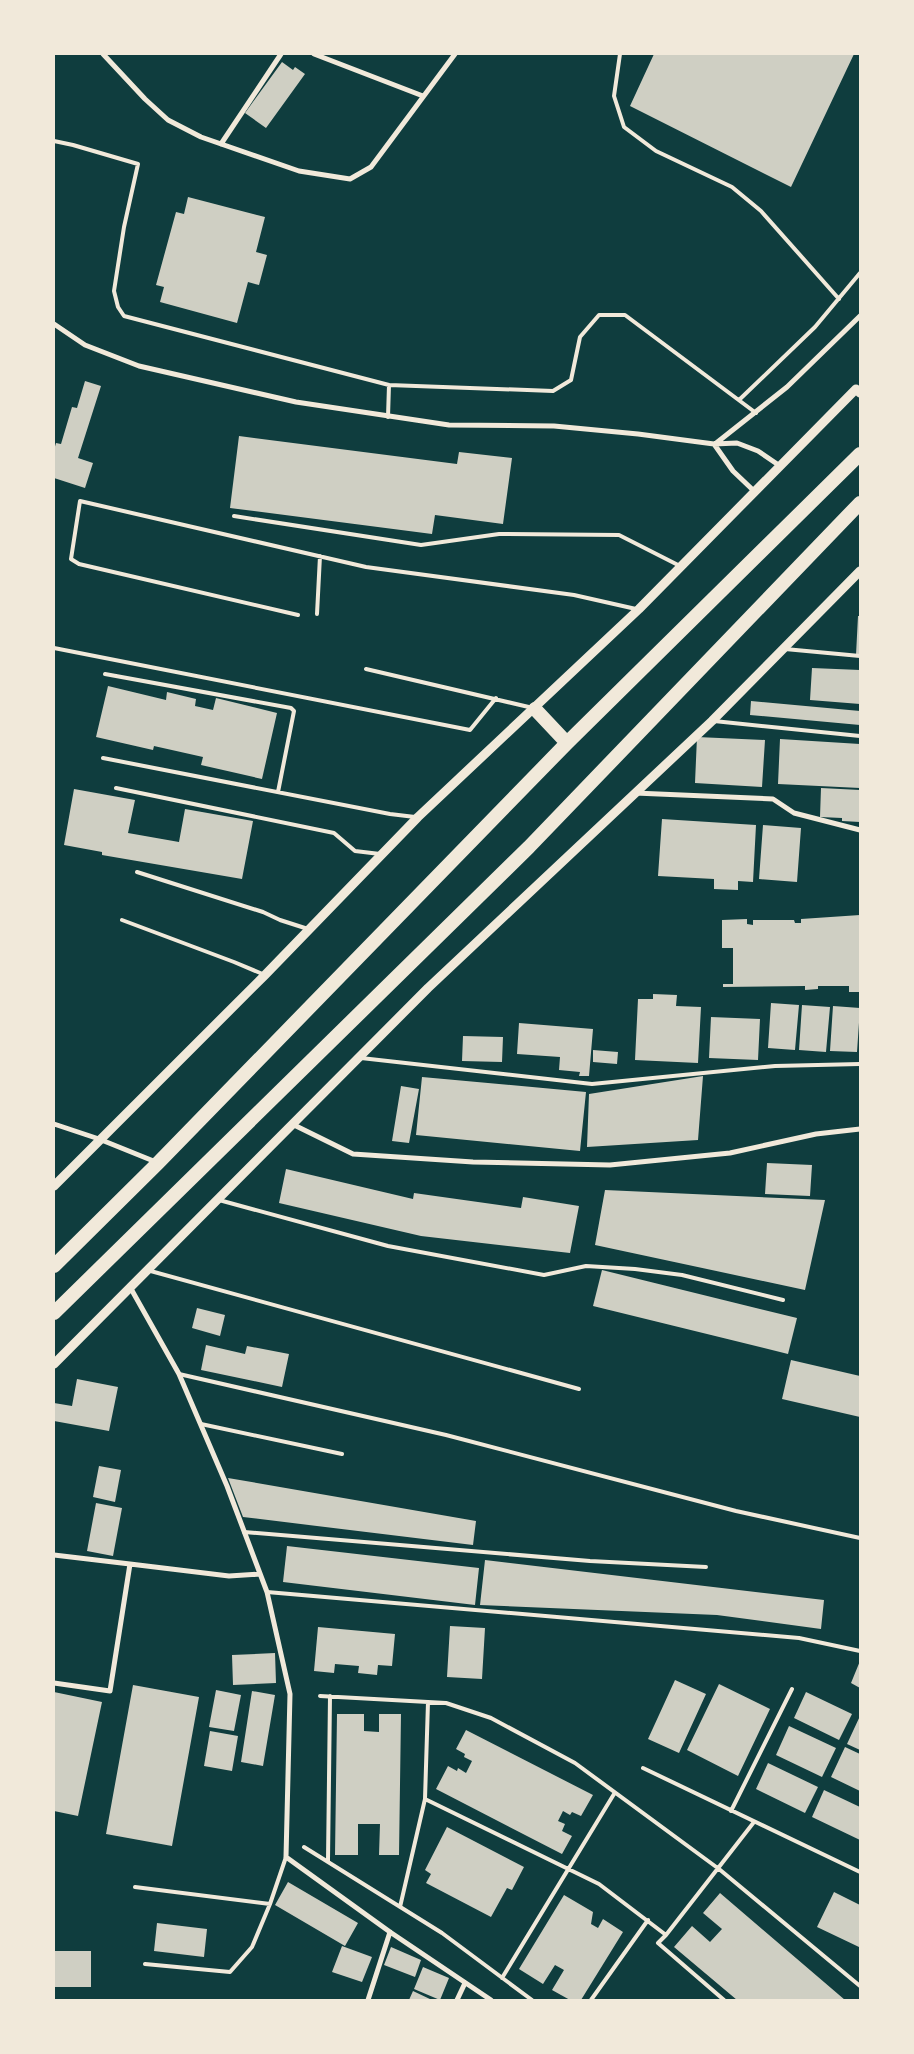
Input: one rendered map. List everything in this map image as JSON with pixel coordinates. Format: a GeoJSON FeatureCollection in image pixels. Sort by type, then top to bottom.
{"type":"FeatureCollection","features":[{"type":"Feature","properties":{"kind":"highway"},"geometry":{"type":"LineString","coordinates":[[54,1266],[158,1163],[568,743],[860,454]]}},
{"type":"Feature","properties":{"kind":"highway"},"geometry":{"type":"LineString","coordinates":[[54,1313],[529,847],[860,503]]}},
{"type":"Feature","properties":{"kind":"highway"},"geometry":{"type":"LineString","coordinates":[[535,708],[568,743]]}},
{"type":"Feature","properties":{"kind":"street"},"geometry":{"type":"LineString","coordinates":[[104,54],[145,99],[168,120],[201,137],[299,172],[350,179],[371,167],[455,54]]}},
{"type":"Feature","properties":{"kind":"street"},"geometry":{"type":"LineString","coordinates":[[221,144],[281,54]]}},
{"type":"Feature","properties":{"kind":"street"},"geometry":{"type":"LineString","coordinates":[[314,54],[423,96]]}},
{"type":"Feature","properties":{"kind":"street"},"geometry":{"type":"LineString","coordinates":[[714,444],[787,387],[860,316]]}},
{"type":"Feature","properties":{"kind":"street"},"geometry":{"type":"LineString","coordinates":[[54,324],[85,344],[139,366],[296,402],[449,425],[563,427],[714,444],[737,443],[758,451],[780,466]]}},
{"type":"Feature","properties":{"kind":"street"},"geometry":{"type":"LineString","coordinates":[[54,1186],[310,930],[418,817],[639,609],[754,491],[859,389]]}},
{"type":"Feature","properties":{"kind":"street"},"geometry":{"type":"LineString","coordinates":[[714,444],[733,470],[754,491]]}},
{"type":"Feature","properties":{"kind":"street"},"geometry":{"type":"LineString","coordinates":[[54,1364],[428,988],[712,721],[860,571]]}},
{"type":"Feature","properties":{"kind":"street"},"geometry":{"type":"LineString","coordinates":[[634,793],[773,799],[794,813],[860,830]]}},
{"type":"Feature","properties":{"kind":"street"},"geometry":{"type":"LineString","coordinates":[[54,1124],[100,1139],[158,1163]]}},
{"type":"Feature","properties":{"kind":"street"},"geometry":{"type":"LineString","coordinates":[[292,1124],[353,1154],[473,1162],[610,1165],[730,1153],[816,1134],[860,1129]]}},
{"type":"Feature","properties":{"kind":"street"},"geometry":{"type":"LineString","coordinates":[[130,1287],[179,1374],[267,1592],[290,1694],[286,1857],[390,1932],[491,2000]]}},
{"type":"Feature","properties":{"kind":"street"},"geometry":{"type":"LineString","coordinates":[[54,1556],[229,1576],[260,1574]]}},
{"type":"Feature","properties":{"kind":"street"},"geometry":{"type":"LineString","coordinates":[[54,1683],[110,1691],[130,1564]]}},
{"type":"Feature","properties":{"kind":"street"},"geometry":{"type":"LineString","coordinates":[[368,2000],[390,1932]]}},
{"type":"Feature","properties":{"kind":"street"},"geometry":{"type":"LineString","coordinates":[[456,2000],[465,1983]]}},
{"type":"Feature","properties":{"kind":"lane"},"geometry":{"type":"LineString","coordinates":[[620,54],[614,96],[624,127],[656,152],[732,187],[761,211],[839,299]]}},
{"type":"Feature","properties":{"kind":"lane"},"geometry":{"type":"LineString","coordinates":[[54,141],[138,164],[124,226],[114,291],[118,307],[124,316],[389,385],[553,391],[571,380],[580,337],[599,315],[626,315],[756,412]]}},
{"type":"Feature","properties":{"kind":"lane"},"geometry":{"type":"LineString","coordinates":[[739,400],[815,327],[860,273]]}},
{"type":"Feature","properties":{"kind":"lane"},"geometry":{"type":"LineString","coordinates":[[388,417],[389,385]]}},
{"type":"Feature","properties":{"kind":"lane"},"geometry":{"type":"LineString","coordinates":[[298,615],[79,564],[72,559],[80,501],[366,567],[574,595],[639,609]]}},
{"type":"Feature","properties":{"kind":"lane"},"geometry":{"type":"LineString","coordinates":[[234,516],[421,545],[499,534],[619,535],[680,566]]}},
{"type":"Feature","properties":{"kind":"lane"},"geometry":{"type":"LineString","coordinates":[[317,614],[320,556]]}},
{"type":"Feature","properties":{"kind":"lane"},"geometry":{"type":"LineString","coordinates":[[54,648],[470,730],[496,698]]}},
{"type":"Feature","properties":{"kind":"lane"},"geometry":{"type":"LineString","coordinates":[[785,648],[860,656]]}},
{"type":"Feature","properties":{"kind":"lane"},"geometry":{"type":"LineString","coordinates":[[366,669],[535,708]]}},
{"type":"Feature","properties":{"kind":"lane"},"geometry":{"type":"LineString","coordinates":[[105,674],[291,708],[294,711],[278,792]]}},
{"type":"Feature","properties":{"kind":"lane"},"geometry":{"type":"LineString","coordinates":[[712,721],[860,736]]}},
{"type":"Feature","properties":{"kind":"lane"},"geometry":{"type":"LineString","coordinates":[[103,758],[390,814],[418,817]]}},
{"type":"Feature","properties":{"kind":"lane"},"geometry":{"type":"LineString","coordinates":[[116,788],[334,833],[355,851],[382,855]]}},
{"type":"Feature","properties":{"kind":"lane"},"geometry":{"type":"LineString","coordinates":[[137,872],[263,912],[310,930]]}},
{"type":"Feature","properties":{"kind":"lane"},"geometry":{"type":"LineString","coordinates":[[122,920],[265,975]]}},
{"type":"Feature","properties":{"kind":"lane"},"geometry":{"type":"LineString","coordinates":[[359,1058],[592,1084],[775,1066],[860,1064]]}},
{"type":"Feature","properties":{"kind":"lane"},"geometry":{"type":"LineString","coordinates":[[218,1200],[388,1246],[544,1275],[586,1266],[644,1270],[682,1275],[783,1300]]}},
{"type":"Feature","properties":{"kind":"lane"},"geometry":{"type":"LineString","coordinates":[[147,1270],[579,1389]]}},
{"type":"Feature","properties":{"kind":"lane"},"geometry":{"type":"LineString","coordinates":[[179,1374],[446,1436],[736,1511],[860,1538]]}},
{"type":"Feature","properties":{"kind":"lane"},"geometry":{"type":"LineString","coordinates":[[200,1424],[342,1454]]}},
{"type":"Feature","properties":{"kind":"lane"},"geometry":{"type":"LineString","coordinates":[[244,1532],[590,1561],[706,1567]]}},
{"type":"Feature","properties":{"kind":"lane"},"geometry":{"type":"LineString","coordinates":[[267,1592],[800,1638],[860,1652]]}},
{"type":"Feature","properties":{"kind":"lane"},"geometry":{"type":"LineString","coordinates":[[731,1811],[792,1689]]}},
{"type":"Feature","properties":{"kind":"lane"},"geometry":{"type":"LineString","coordinates":[[320,1696],[446,1703],[491,1718],[575,1763],[614,1794],[719,1869],[860,1986]]}},
{"type":"Feature","properties":{"kind":"lane"},"geometry":{"type":"LineString","coordinates":[[328,1861],[330,1696]]}},
{"type":"Feature","properties":{"kind":"lane"},"geometry":{"type":"LineString","coordinates":[[400,1907],[425,1800],[428,1702]]}},
{"type":"Feature","properties":{"kind":"lane"},"geometry":{"type":"LineString","coordinates":[[643,1768],[860,1871]]}},
{"type":"Feature","properties":{"kind":"lane"},"geometry":{"type":"LineString","coordinates":[[502,1978],[614,1794]]}},
{"type":"Feature","properties":{"kind":"lane"},"geometry":{"type":"LineString","coordinates":[[425,1800],[599,1884],[666,1935]]}},
{"type":"Feature","properties":{"kind":"lane"},"geometry":{"type":"LineString","coordinates":[[724,2000],[658,1943],[719,1869],[754,1822]]}},
{"type":"Feature","properties":{"kind":"lane"},"geometry":{"type":"LineString","coordinates":[[304,1846],[442,1933],[532,2000]]}},
{"type":"Feature","properties":{"kind":"lane"},"geometry":{"type":"LineString","coordinates":[[145,1964],[230,1972],[252,1948],[286,1857]]}},
{"type":"Feature","properties":{"kind":"lane"},"geometry":{"type":"LineString","coordinates":[[136,1887],[270,1904]]}},
{"type":"Feature","properties":{"kind":"lane"},"geometry":{"type":"LineString","coordinates":[[591,2000],[648,1920]]}},
{"type":"Feature","properties":{"kind":"building"},"geometry":{"type":"Polygon","coordinates":[[[654,54],[854,54],[791,187],[630,106],[654,54]]]}},
{"type":"Feature","properties":{"kind":"building"},"geometry":{"type":"Polygon","coordinates":[[[282,62],[293,70],[295,67],[305,74],[266,128],[245,113],[282,62]]]}},
{"type":"Feature","properties":{"kind":"building"},"geometry":{"type":"Polygon","coordinates":[[[188,197],[265,217],[256,252],[267,255],[259,285],[248,282],[237,323],[160,302],[164,287],[156,285],[176,212],[184,214],[188,197]]]}},
{"type":"Feature","properties":{"kind":"building"},"geometry":{"type":"Polygon","coordinates":[[[85,381],[101,386],[78,458],[93,463],[85,488],[54,478],[54,450],[56,443],[61,444],[72,407],[77,408],[85,381]]]}},
{"type":"Feature","properties":{"kind":"building"},"geometry":{"type":"Polygon","coordinates":[[[239,436],[457,464],[459,452],[512,458],[503,524],[435,515],[432,534],[230,508],[239,436]]]}},
{"type":"Feature","properties":{"kind":"building"},"geometry":{"type":"Polygon","coordinates":[[[858,616],[860,616],[860,655],[856,655],[858,616]]]}},
{"type":"Feature","properties":{"kind":"building"},"geometry":{"type":"Polygon","coordinates":[[[812,668],[860,670],[860,704],[810,700],[812,668]]]}},
{"type":"Feature","properties":{"kind":"building"},"geometry":{"type":"Polygon","coordinates":[[[108,686],[166,700],[167,692],[196,699],[195,706],[213,710],[216,698],[277,713],[262,779],[201,765],[203,757],[154,746],[153,750],[96,737],[108,686]]]}},
{"type":"Feature","properties":{"kind":"building"},"geometry":{"type":"Polygon","coordinates":[[[751,701],[860,711],[860,725],[750,715],[751,701]]]}},
{"type":"Feature","properties":{"kind":"building"},"geometry":{"type":"Polygon","coordinates":[[[697,737],[765,740],[762,787],[695,783],[697,737]]]}},
{"type":"Feature","properties":{"kind":"building"},"geometry":{"type":"Polygon","coordinates":[[[780,739],[860,744],[860,788],[778,784],[780,739]]]}},
{"type":"Feature","properties":{"kind":"building"},"geometry":{"type":"Polygon","coordinates":[[[821,788],[860,790],[860,822],[842,821],[842,818],[820,817],[821,788]]]}},
{"type":"Feature","properties":{"kind":"building"},"geometry":{"type":"Polygon","coordinates":[[[74,789],[135,800],[128,833],[179,842],[185,809],[253,821],[242,879],[102,855],[102,852],[64,845],[74,789]]]}},
{"type":"Feature","properties":{"kind":"building"},"geometry":{"type":"Polygon","coordinates":[[[662,819],[756,825],[753,882],[738,881],[738,890],[714,889],[714,879],[658,876],[662,819]]]}},
{"type":"Feature","properties":{"kind":"building"},"geometry":{"type":"Polygon","coordinates":[[[763,825],[801,828],[797,882],[759,879],[763,825]]]}},
{"type":"Feature","properties":{"kind":"building"},"geometry":{"type":"Polygon","coordinates":[[[860,915],[860,992],[849,992],[849,986],[818,986],[818,989],[805,990],[805,986],[723,987],[723,984],[733,984],[733,948],[722,948],[722,920],[747,919],[747,924],[753,925],[753,920],[794,920],[795,923],[801,923],[801,919],[860,915]]]}},
{"type":"Feature","properties":{"kind":"building"},"geometry":{"type":"Polygon","coordinates":[[[653,994],[677,995],[676,1006],[701,1007],[698,1063],[635,1060],[638,999],[653,999],[653,994]]]}},
{"type":"Feature","properties":{"kind":"building"},"geometry":{"type":"Polygon","coordinates":[[[771,1003],[799,1005],[795,1050],[768,1048],[771,1003]]]}},
{"type":"Feature","properties":{"kind":"building"},"geometry":{"type":"Polygon","coordinates":[[[802,1005],[830,1007],[826,1052],[799,1050],[802,1005]]]}},
{"type":"Feature","properties":{"kind":"building"},"geometry":{"type":"Polygon","coordinates":[[[833,1006],[860,1008],[857,1052],[830,1051],[833,1006]]]}},
{"type":"Feature","properties":{"kind":"building"},"geometry":{"type":"Polygon","coordinates":[[[711,1017],[760,1019],[758,1060],[709,1058],[711,1017]]]}},
{"type":"Feature","properties":{"kind":"building"},"geometry":{"type":"Polygon","coordinates":[[[519,1023],[593,1029],[589,1076],[579,1076],[580,1072],[559,1070],[560,1057],[517,1054],[519,1023]]]}},
{"type":"Feature","properties":{"kind":"building"},"geometry":{"type":"Polygon","coordinates":[[[463,1036],[503,1037],[502,1062],[462,1061],[463,1036]]]}},
{"type":"Feature","properties":{"kind":"building"},"geometry":{"type":"Polygon","coordinates":[[[593,1050],[618,1052],[617,1064],[593,1062],[593,1050]]]}},
{"type":"Feature","properties":{"kind":"building"},"geometry":{"type":"Polygon","coordinates":[[[703,1076],[698,1140],[587,1147],[589,1094],[703,1076]]]}},
{"type":"Feature","properties":{"kind":"building"},"geometry":{"type":"Polygon","coordinates":[[[422,1077],[586,1092],[580,1151],[416,1135],[422,1077]]]}},
{"type":"Feature","properties":{"kind":"building"},"geometry":{"type":"Polygon","coordinates":[[[401,1086],[419,1089],[409,1143],[392,1141],[401,1086]]]}},
{"type":"Feature","properties":{"kind":"building"},"geometry":{"type":"Polygon","coordinates":[[[767,1163],[812,1165],[810,1196],[765,1194],[767,1163]]]}},
{"type":"Feature","properties":{"kind":"building"},"geometry":{"type":"Polygon","coordinates":[[[286,1169],[413,1199],[414,1193],[521,1208],[523,1197],[579,1206],[570,1253],[421,1236],[279,1203],[286,1169]]]}},
{"type":"Feature","properties":{"kind":"building"},"geometry":{"type":"Polygon","coordinates":[[[605,1190],[825,1200],[805,1290],[595,1245],[605,1190]]]}},
{"type":"Feature","properties":{"kind":"building"},"geometry":{"type":"Polygon","coordinates":[[[602,1270],[797,1318],[788,1354],[593,1306],[602,1270]]]}},
{"type":"Feature","properties":{"kind":"building"},"geometry":{"type":"Polygon","coordinates":[[[197,1308],[225,1315],[220,1336],[192,1328],[197,1308]]]}},
{"type":"Feature","properties":{"kind":"building"},"geometry":{"type":"Polygon","coordinates":[[[206,1345],[245,1354],[247,1346],[289,1354],[282,1387],[201,1370],[206,1345]]]}},
{"type":"Feature","properties":{"kind":"building"},"geometry":{"type":"Polygon","coordinates":[[[791,1360],[860,1376],[860,1417],[782,1399],[791,1360]]]}},
{"type":"Feature","properties":{"kind":"building"},"geometry":{"type":"Polygon","coordinates":[[[77,1379],[118,1387],[109,1431],[54,1421],[54,1403],[72,1406],[77,1379]]]}},
{"type":"Feature","properties":{"kind":"building"},"geometry":{"type":"Polygon","coordinates":[[[99,1466],[121,1470],[115,1502],[93,1497],[99,1466]]]}},
{"type":"Feature","properties":{"kind":"building"},"geometry":{"type":"Polygon","coordinates":[[[228,1478],[476,1521],[473,1545],[243,1517],[228,1478]]]}},
{"type":"Feature","properties":{"kind":"building"},"geometry":{"type":"Polygon","coordinates":[[[96,1503],[122,1508],[113,1556],[87,1551],[96,1503]]]}},
{"type":"Feature","properties":{"kind":"building"},"geometry":{"type":"Polygon","coordinates":[[[287,1546],[479,1568],[475,1605],[283,1582],[287,1546]]]}},
{"type":"Feature","properties":{"kind":"building"},"geometry":{"type":"Polygon","coordinates":[[[485,1560],[824,1600],[821,1629],[717,1615],[480,1605],[485,1560]]]}},
{"type":"Feature","properties":{"kind":"building"},"geometry":{"type":"Polygon","coordinates":[[[450,1626],[485,1628],[482,1679],[447,1677],[450,1626]]]}},
{"type":"Feature","properties":{"kind":"building"},"geometry":{"type":"Polygon","coordinates":[[[318,1627],[395,1634],[392,1666],[378,1665],[377,1675],[358,1673],[359,1666],[335,1664],[334,1673],[314,1671],[318,1627]]]}},
{"type":"Feature","properties":{"kind":"building"},"geometry":{"type":"Polygon","coordinates":[[[275,1653],[276,1683],[233,1685],[232,1655],[275,1653]]]}},
{"type":"Feature","properties":{"kind":"building"},"geometry":{"type":"Polygon","coordinates":[[[860,1661],[860,1688],[851,1683],[860,1661]]]}},
{"type":"Feature","properties":{"kind":"building"},"geometry":{"type":"Polygon","coordinates":[[[675,1680],[706,1694],[679,1753],[648,1739],[675,1680]]]}},
{"type":"Feature","properties":{"kind":"building"},"geometry":{"type":"Polygon","coordinates":[[[719,1684],[770,1709],[738,1776],[687,1750],[719,1684]]]}},
{"type":"Feature","properties":{"kind":"building"},"geometry":{"type":"Polygon","coordinates":[[[133,1685],[199,1697],[172,1846],[106,1834],[133,1685]]]}},
{"type":"Feature","properties":{"kind":"building"},"geometry":{"type":"Polygon","coordinates":[[[216,1690],[241,1695],[234,1731],[209,1727],[216,1690]]]}},
{"type":"Feature","properties":{"kind":"building"},"geometry":{"type":"Polygon","coordinates":[[[252,1691],[275,1695],[263,1766],[241,1762],[252,1691]]]}},
{"type":"Feature","properties":{"kind":"building"},"geometry":{"type":"Polygon","coordinates":[[[54,1692],[102,1702],[78,1816],[54,1811],[54,1692]]]}},
{"type":"Feature","properties":{"kind":"building"},"geometry":{"type":"Polygon","coordinates":[[[806,1692],[852,1714],[839,1740],[794,1718],[806,1692]]]}},
{"type":"Feature","properties":{"kind":"building"},"geometry":{"type":"Polygon","coordinates":[[[337,1714],[364,1714],[364,1731],[379,1732],[379,1714],[401,1714],[399,1855],[379,1855],[380,1824],[358,1824],[358,1855],[335,1855],[337,1714]]]}},
{"type":"Feature","properties":{"kind":"building"},"geometry":{"type":"Polygon","coordinates":[[[860,1716],[860,1750],[847,1744],[860,1716]]]}},
{"type":"Feature","properties":{"kind":"building"},"geometry":{"type":"Polygon","coordinates":[[[789,1726],[836,1748],[822,1777],[776,1755],[789,1726]]]}},
{"type":"Feature","properties":{"kind":"building"},"geometry":{"type":"Polygon","coordinates":[[[466,1730],[593,1795],[581,1816],[572,1812],[570,1815],[563,1811],[558,1821],[565,1824],[562,1831],[572,1836],[562,1854],[436,1789],[448,1766],[457,1771],[458,1768],[466,1773],[472,1761],[464,1757],[465,1754],[456,1749],[466,1730]]]}},
{"type":"Feature","properties":{"kind":"building"},"geometry":{"type":"Polygon","coordinates":[[[210,1731],[238,1736],[232,1771],[204,1766],[210,1731]]]}},
{"type":"Feature","properties":{"kind":"building"},"geometry":{"type":"Polygon","coordinates":[[[845,1747],[860,1754],[860,1791],[831,1777],[845,1747]]]}},
{"type":"Feature","properties":{"kind":"building"},"geometry":{"type":"Polygon","coordinates":[[[768,1763],[818,1787],[805,1813],[756,1789],[768,1763]]]}},
{"type":"Feature","properties":{"kind":"building"},"geometry":{"type":"Polygon","coordinates":[[[824,1790],[860,1807],[860,1840],[812,1817],[824,1790]]]}},
{"type":"Feature","properties":{"kind":"building"},"geometry":{"type":"Polygon","coordinates":[[[447,1827],[524,1867],[512,1890],[507,1888],[491,1917],[426,1883],[431,1874],[425,1870],[447,1827]]]}},
{"type":"Feature","properties":{"kind":"building"},"geometry":{"type":"Polygon","coordinates":[[[288,1882],[358,1923],[345,1946],[275,1905],[288,1882]]]}},
{"type":"Feature","properties":{"kind":"building"},"geometry":{"type":"Polygon","coordinates":[[[834,1892],[860,1905],[859,1947],[817,1927],[834,1892]]]}},
{"type":"Feature","properties":{"kind":"building"},"geometry":{"type":"Polygon","coordinates":[[[720,1893],[845,2000],[737,2000],[674,1947],[692,1926],[710,1942],[722,1929],[703,1913],[720,1893]]]}},
{"type":"Feature","properties":{"kind":"building"},"geometry":{"type":"Polygon","coordinates":[[[564,1895],[593,1912],[591,1924],[598,1928],[603,1919],[623,1932],[581,2000],[570,2000],[552,1990],[564,1970],[555,1965],[543,1984],[519,1969],[564,1895]]]}},
{"type":"Feature","properties":{"kind":"building"},"geometry":{"type":"Polygon","coordinates":[[[157,1923],[207,1929],[204,1957],[154,1951],[157,1923]]]}},
{"type":"Feature","properties":{"kind":"building"},"geometry":{"type":"Polygon","coordinates":[[[342,1946],[372,1957],[362,1982],[332,1972],[342,1946]]]}},
{"type":"Feature","properties":{"kind":"building"},"geometry":{"type":"Polygon","coordinates":[[[391,1947],[421,1960],[415,1977],[384,1965],[391,1947]]]}},
{"type":"Feature","properties":{"kind":"building"},"geometry":{"type":"Polygon","coordinates":[[[54,1951],[91,1951],[91,1987],[54,1987],[54,1951]]]}},
{"type":"Feature","properties":{"kind":"building"},"geometry":{"type":"Polygon","coordinates":[[[423,1967],[449,1978],[440,2000],[414,1989],[423,1967]]]}},
{"type":"Feature","properties":{"kind":"building"},"geometry":{"type":"Polygon","coordinates":[[[413,1991],[432,2000],[409,2000],[413,1991]]]}}]}
